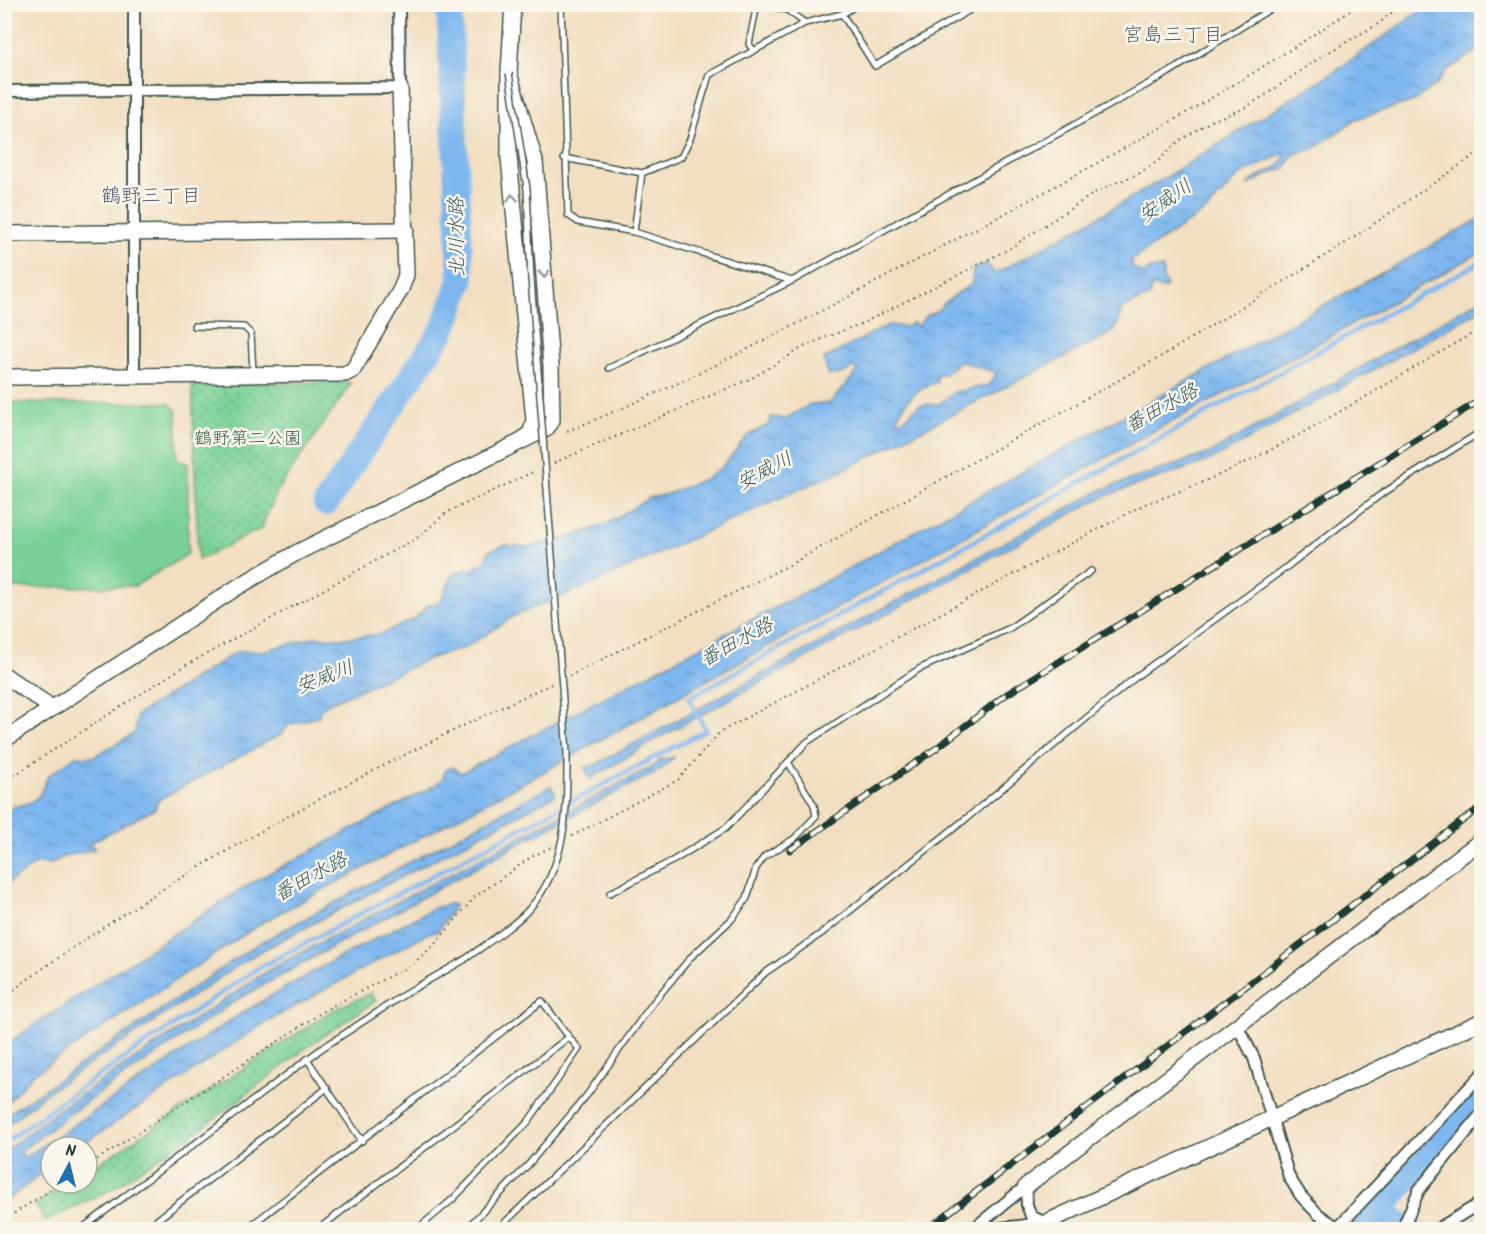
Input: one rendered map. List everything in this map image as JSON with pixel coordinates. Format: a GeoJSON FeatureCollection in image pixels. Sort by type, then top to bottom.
{"type":"FeatureCollection","features":[{"type":"Feature","properties":{"kind":"street"},"geometry":{"type":"LineString","coordinates":[[134,4],[134,376]]}},
{"type":"Feature","properties":{"kind":"street"},"geometry":{"type":"LineString","coordinates":[[4,377],[345,374],[353,370],[401,289],[406,275],[406,230],[401,171],[399,4]]}},
{"type":"Feature","properties":{"kind":"street"},"geometry":{"type":"LineString","coordinates":[[513,4],[509,73],[509,158],[534,420],[531,432],[522,440]]}},
{"type":"Feature","properties":{"kind":"street"},"geometry":{"type":"LineString","coordinates":[[4,740],[236,588],[296,553],[546,429],[552,420],[553,410],[535,161],[509,73]]}},
{"type":"Feature","properties":{"kind":"street"},"geometry":{"type":"LineString","coordinates":[[4,91],[400,88]]}},
{"type":"Feature","properties":{"kind":"street"},"geometry":{"type":"LineString","coordinates":[[4,234],[406,230]]}},
{"type":"Feature","properties":{"kind":"street"},"geometry":{"type":"LineString","coordinates":[[4,675],[52,708]]}},
{"type":"Feature","properties":{"kind":"street"},"geometry":{"type":"LineString","coordinates":[[972,1230],[1026,1186],[1482,840]]}},
{"type":"Feature","properties":{"kind":"street"},"geometry":{"type":"LineString","coordinates":[[982,1230],[1045,1223],[1482,1021]]}},
{"type":"Feature","properties":{"kind":"street"},"geometry":{"type":"LineString","coordinates":[[1238,1027],[1254,1058],[1289,1177],[1301,1196],[1318,1214],[1340,1228],[1482,1074]]}},
{"type":"Feature","properties":{"kind":"street"},"geometry":{"type":"LineString","coordinates":[[1402,1230],[1416,1197],[1440,1162],[1482,1113]]}},
{"type":"Feature","properties":{"kind":"street"},"geometry":{"type":"LineString","coordinates":[[1026,1186],[1027,1205],[1031,1216],[1045,1223]]}},
{"type":"Feature","properties":{"kind":"street"},"geometry":{"type":"LineString","coordinates":[[1438,1229],[1479,1206]]}},
{"type":"Feature","properties":{"kind":"lane"},"geometry":{"type":"LineString","coordinates":[[561,4],[564,158],[568,215],[578,222],[634,232],[792,281]]}},
{"type":"Feature","properties":{"kind":"lane"},"geometry":{"type":"LineString","coordinates":[[753,50],[749,44],[757,4]]}},
{"type":"Feature","properties":{"kind":"lane"},"geometry":{"type":"LineString","coordinates":[[763,4],[787,10],[805,24]]}},
{"type":"Feature","properties":{"kind":"lane"},"geometry":{"type":"LineString","coordinates":[[564,158],[642,173],[681,157],[690,139],[709,75],[805,24],[842,14],[859,4]]}},
{"type":"Feature","properties":{"kind":"lane"},"geometry":{"type":"LineString","coordinates":[[609,368],[792,281],[1168,73],[1278,4]]}},
{"type":"Feature","properties":{"kind":"lane"},"geometry":{"type":"LineString","coordinates":[[842,14],[875,66],[978,5]]}},
{"type":"Feature","properties":{"kind":"lane"},"geometry":{"type":"LineString","coordinates":[[80,1230],[307,1059],[378,1010],[464,960],[530,909],[557,863],[567,817],[567,753],[531,279],[527,189],[509,73]]}},
{"type":"Feature","properties":{"kind":"lane"},"geometry":{"type":"LineString","coordinates":[[634,232],[642,173]]}},
{"type":"Feature","properties":{"kind":"lane"},"geometry":{"type":"LineString","coordinates":[[194,326],[244,327],[251,334],[253,375]]}},
{"type":"Feature","properties":{"kind":"lane"},"geometry":{"type":"LineString","coordinates":[[497,1230],[765,973],[822,933],[968,817],[1137,676],[1284,569],[1380,495],[1482,431]]}},
{"type":"Feature","properties":{"kind":"lane"},"geometry":{"type":"LineString","coordinates":[[610,893],[674,860],[726,828],[807,742],[919,669],[1010,628],[1091,571]]}},
{"type":"Feature","properties":{"kind":"lane"},"geometry":{"type":"LineString","coordinates":[[465,1230],[528,1165],[587,1095],[652,1004],[691,957],[732,919],[747,898],[756,868],[765,856],[794,839],[811,824],[816,816],[814,805],[788,762]]}},
{"type":"Feature","properties":{"kind":"lane"},"geometry":{"type":"LineString","coordinates":[[245,1230],[542,1001],[579,1049],[528,1122],[453,1199],[416,1230]]}},
{"type":"Feature","properties":{"kind":"lane"},"geometry":{"type":"LineString","coordinates":[[317,1230],[569,1037]]}},
{"type":"Feature","properties":{"kind":"lane"},"geometry":{"type":"LineString","coordinates":[[307,1059],[362,1141]]}},
{"type":"Feature","properties":{"kind":"lane"},"geometry":{"type":"LineString","coordinates":[[144,1230],[327,1088]]}},
{"type":"Feature","properties":{"kind":"path"},"geometry":{"type":"LineString","coordinates":[[567,431],[675,385],[783,332],[1075,177],[1318,33],[1360,4]]}},
{"type":"Feature","properties":{"kind":"path"},"geometry":{"type":"LineString","coordinates":[[546,467],[752,378],[807,345],[865,322],[1007,250],[1099,190],[1149,167],[1179,141],[1211,121],[1243,109],[1322,56],[1378,24],[1402,4]]}},
{"type":"Feature","properties":{"kind":"path"},"geometry":{"type":"LineString","coordinates":[[4,997],[50,962],[184,875],[285,818],[434,739],[667,628],[791,564],[1167,353],[1349,241],[1482,150]]}},
{"type":"Feature","properties":{"kind":"path"},"geometry":{"type":"LineString","coordinates":[[562,841],[678,780],[720,732],[1145,504],[1196,487],[1246,464],[1482,328]]}},
{"type":"Feature","properties":{"kind":"path"},"geometry":{"type":"LineString","coordinates":[[4,782],[181,668],[417,538],[446,513],[535,471]]}},
{"type":"Feature","properties":{"kind":"path"},"geometry":{"type":"LineString","coordinates":[[99,1158],[330,1007],[413,964],[434,945],[475,897],[531,857],[552,846]]}},
{"type":"Feature","properties":{"kind":"path"},"geometry":{"type":"LineString","coordinates":[[4,1220],[43,1195]]}},
{"type":"Feature","properties":{"kind":"green space","name":"鶴野第二公園"},"geometry":{"type":"Polygon","coordinates":[[[347,382],[351,384],[279,488],[261,529],[198,560],[192,384],[347,382]]]}},
{"type":"Feature","properties":{"kind":"green space"},"geometry":{"type":"Polygon","coordinates":[[[4,403],[169,403],[177,411],[177,459],[188,464],[188,554],[135,586],[5,588],[4,403]]]}},
{"type":"Feature","properties":{"kind":"green space"},"geometry":{"type":"Polygon","coordinates":[[[371,993],[376,1001],[317,1040],[197,1132],[112,1189],[46,1221],[35,1205],[50,1195],[99,1195],[99,1163],[333,1010],[371,993]]]}},
{"type":"Feature","properties":{"kind":"water","name":"安威川"},"geometry":{"type":"Polygon","coordinates":[[[1429,5],[1481,5],[1481,48],[1445,72],[1438,83],[1414,101],[1356,119],[1315,148],[1294,154],[1285,169],[1271,173],[1248,185],[1252,180],[1280,164],[1285,153],[1239,175],[1207,210],[1132,260],[1132,268],[1143,274],[1151,269],[1163,268],[1163,279],[1167,286],[1164,289],[1151,286],[1150,296],[1121,309],[1118,324],[1111,333],[853,465],[589,585],[514,616],[465,648],[431,658],[329,703],[319,711],[319,716],[288,725],[282,734],[158,800],[155,809],[90,843],[95,849],[65,856],[50,864],[37,863],[5,885],[5,817],[13,807],[29,803],[39,796],[48,776],[76,756],[93,757],[135,733],[137,715],[238,651],[263,651],[315,637],[344,638],[382,634],[416,618],[428,605],[440,603],[453,574],[465,569],[472,570],[486,561],[489,551],[505,545],[526,547],[564,539],[605,525],[649,498],[668,494],[707,478],[723,466],[747,436],[770,424],[771,417],[785,419],[811,404],[830,403],[858,371],[854,367],[841,374],[828,375],[824,359],[888,325],[908,327],[912,322],[919,326],[926,316],[938,310],[952,297],[972,284],[973,270],[987,263],[994,274],[1075,230],[1158,182],[1334,72],[1429,5]],[[960,361],[945,374],[937,374],[937,382],[924,387],[912,396],[896,420],[903,420],[920,405],[939,404],[955,392],[990,385],[996,375],[995,372],[960,361]]]}},
{"type":"Feature","properties":{"kind":"water","name":"番田水路"},"geometry":{"type":"Polygon","coordinates":[[[1481,218],[1481,252],[1301,353],[1150,433],[545,771],[265,921],[33,1074],[5,1105],[4,1048],[18,1036],[251,883],[434,786],[444,777],[444,771],[453,767],[461,773],[824,582],[1481,218]]]}},
{"type":"Feature","properties":{"kind":"water"},"geometry":{"type":"Polygon","coordinates":[[[1481,299],[1479,311],[1226,452],[1210,460],[1126,488],[1093,502],[662,736],[590,779],[585,767],[593,766],[1101,490],[1210,453],[1481,299]]]}},
{"type":"Feature","properties":{"kind":"water"},"geometry":{"type":"Polygon","coordinates":[[[674,757],[662,769],[524,841],[240,998],[93,1097],[20,1151],[24,1158],[39,1148],[39,1175],[5,1202],[5,1151],[55,1112],[269,970],[657,764],[659,760],[674,757]]]}},
{"type":"Feature","properties":{"kind":"water"},"geometry":{"type":"Polygon","coordinates":[[[551,786],[556,795],[257,953],[45,1094],[5,1127],[5,1116],[256,945],[551,786]]]}},
{"type":"Feature","properties":{"kind":"water"},"geometry":{"type":"Polygon","coordinates":[[[449,904],[455,905],[437,932],[428,933],[265,1023],[97,1135],[59,1135],[245,1011],[334,960],[434,908],[449,904]]]}},
{"type":"Feature","properties":{"kind":"waterway","name":"北川水路"},"geometry":{"type":"LineString","coordinates":[[326,503],[443,330],[461,281],[449,4]]}},
{"type":"Feature","properties":{"kind":"waterway"},"geometry":{"type":"LineString","coordinates":[[4,1143],[80,1088],[257,969],[706,730],[689,698],[1482,261]]}},
{"type":"Feature","properties":{"kind":"waterway"},"geometry":{"type":"LineString","coordinates":[[1362,1230],[1482,1093]]}},
{"type":"Feature","properties":{"kind":"waterway"},"geometry":{"type":"LineString","coordinates":[[1378,1212],[1410,1230]]}},
{"type":"Feature","properties":{"kind":"waterway"},"geometry":{"type":"LineString","coordinates":[[1461,1230],[1482,1217]]}},
{"type":"Feature","properties":{"kind":"railway"},"geometry":{"type":"LineString","coordinates":[[790,850],[934,750],[1004,696],[1482,399]]}},
{"type":"Feature","properties":{"kind":"railway"},"geometry":{"type":"LineString","coordinates":[[926,1230],[1482,806]]}},
{"type":"Feature","properties":{"kind":"district","name":"宮島三丁目"},"geometry":{"type":"Point","coordinates":[1173,36]}},
{"type":"Feature","properties":{"kind":"district","name":"鶴野三丁目"},"geometry":{"type":"Point","coordinates":[151,197]}}]}
